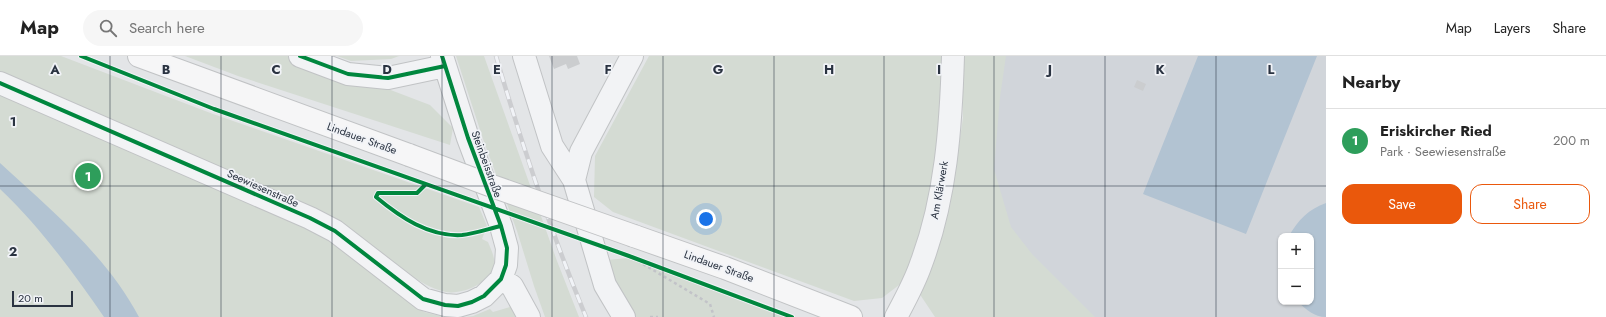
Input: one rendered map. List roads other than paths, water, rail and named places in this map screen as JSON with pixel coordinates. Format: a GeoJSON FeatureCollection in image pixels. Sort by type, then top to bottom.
{"type":"FeatureCollection","features":[{"type":"Feature","properties":{"kind":"main road","name":"Lindauer Straße"},"geometry":{"type":"LineString","coordinates":[[139,56],[492,186],[725,268],[851,317]]}},
{"type":"Feature","properties":{"kind":"street"},"geometry":{"type":"LineString","coordinates":[[300,56],[348,74],[388,78],[443,61]]}},
{"type":"Feature","properties":{"kind":"street"},"geometry":{"type":"LineString","coordinates":[[524,56],[552,146],[574,180],[605,285],[615,305],[624,317]]}},
{"type":"Feature","properties":{"kind":"street"},"geometry":{"type":"LineString","coordinates":[[574,180],[581,152],[632,56]]}},
{"type":"Feature","properties":{"kind":"street","name":"Am Klärwerk"},"geometry":{"type":"LineString","coordinates":[[896,317],[921,265],[938,207],[951,115],[953,56]]}},
{"type":"Feature","properties":{"kind":"street","name":"Steinbeisstraße"},"geometry":{"type":"LineString","coordinates":[[443,61],[468,138],[501,226],[507,248],[506,265],[501,279]]}},
{"type":"Feature","properties":{"kind":"street","name":"Seewiesenstraße"},"geometry":{"type":"LineString","coordinates":[[0,83],[336,231],[423,299],[458,306],[472,302],[484,296],[501,279]]}},
{"type":"Feature","properties":{"kind":"street"},"geometry":{"type":"LineString","coordinates":[[501,279],[512,286],[528,317]]}},
{"type":"Feature","properties":{"kind":"water"},"geometry":{"type":"Polygon","coordinates":[[[1198,56],[1317,56],[1246,234],[1143,194],[1198,56]]]}},
{"type":"Feature","properties":{"kind":"water"},"geometry":{"type":"Polygon","coordinates":[[[0,163],[58,216],[94,253],[111,273],[139,317],[104,317],[42,234],[0,189],[0,163]]]}},
{"type":"Feature","properties":{"kind":"water"},"geometry":{"type":"Polygon","coordinates":[[[1326,203],[1326,317],[1314,314],[1302,305],[1314,305],[1314,233],[1291,233],[1304,216],[1320,205],[1326,203]]]}},
{"type":"Feature","properties":{"kind":"railway"},"geometry":{"type":"LineString","coordinates":[[496,56],[538,188],[586,317]]}},
{"type":"Feature","properties":{"kind":"place","name":"Eriskircher Ried"},"geometry":{"type":"Point","coordinates":[88,176]}}]}
